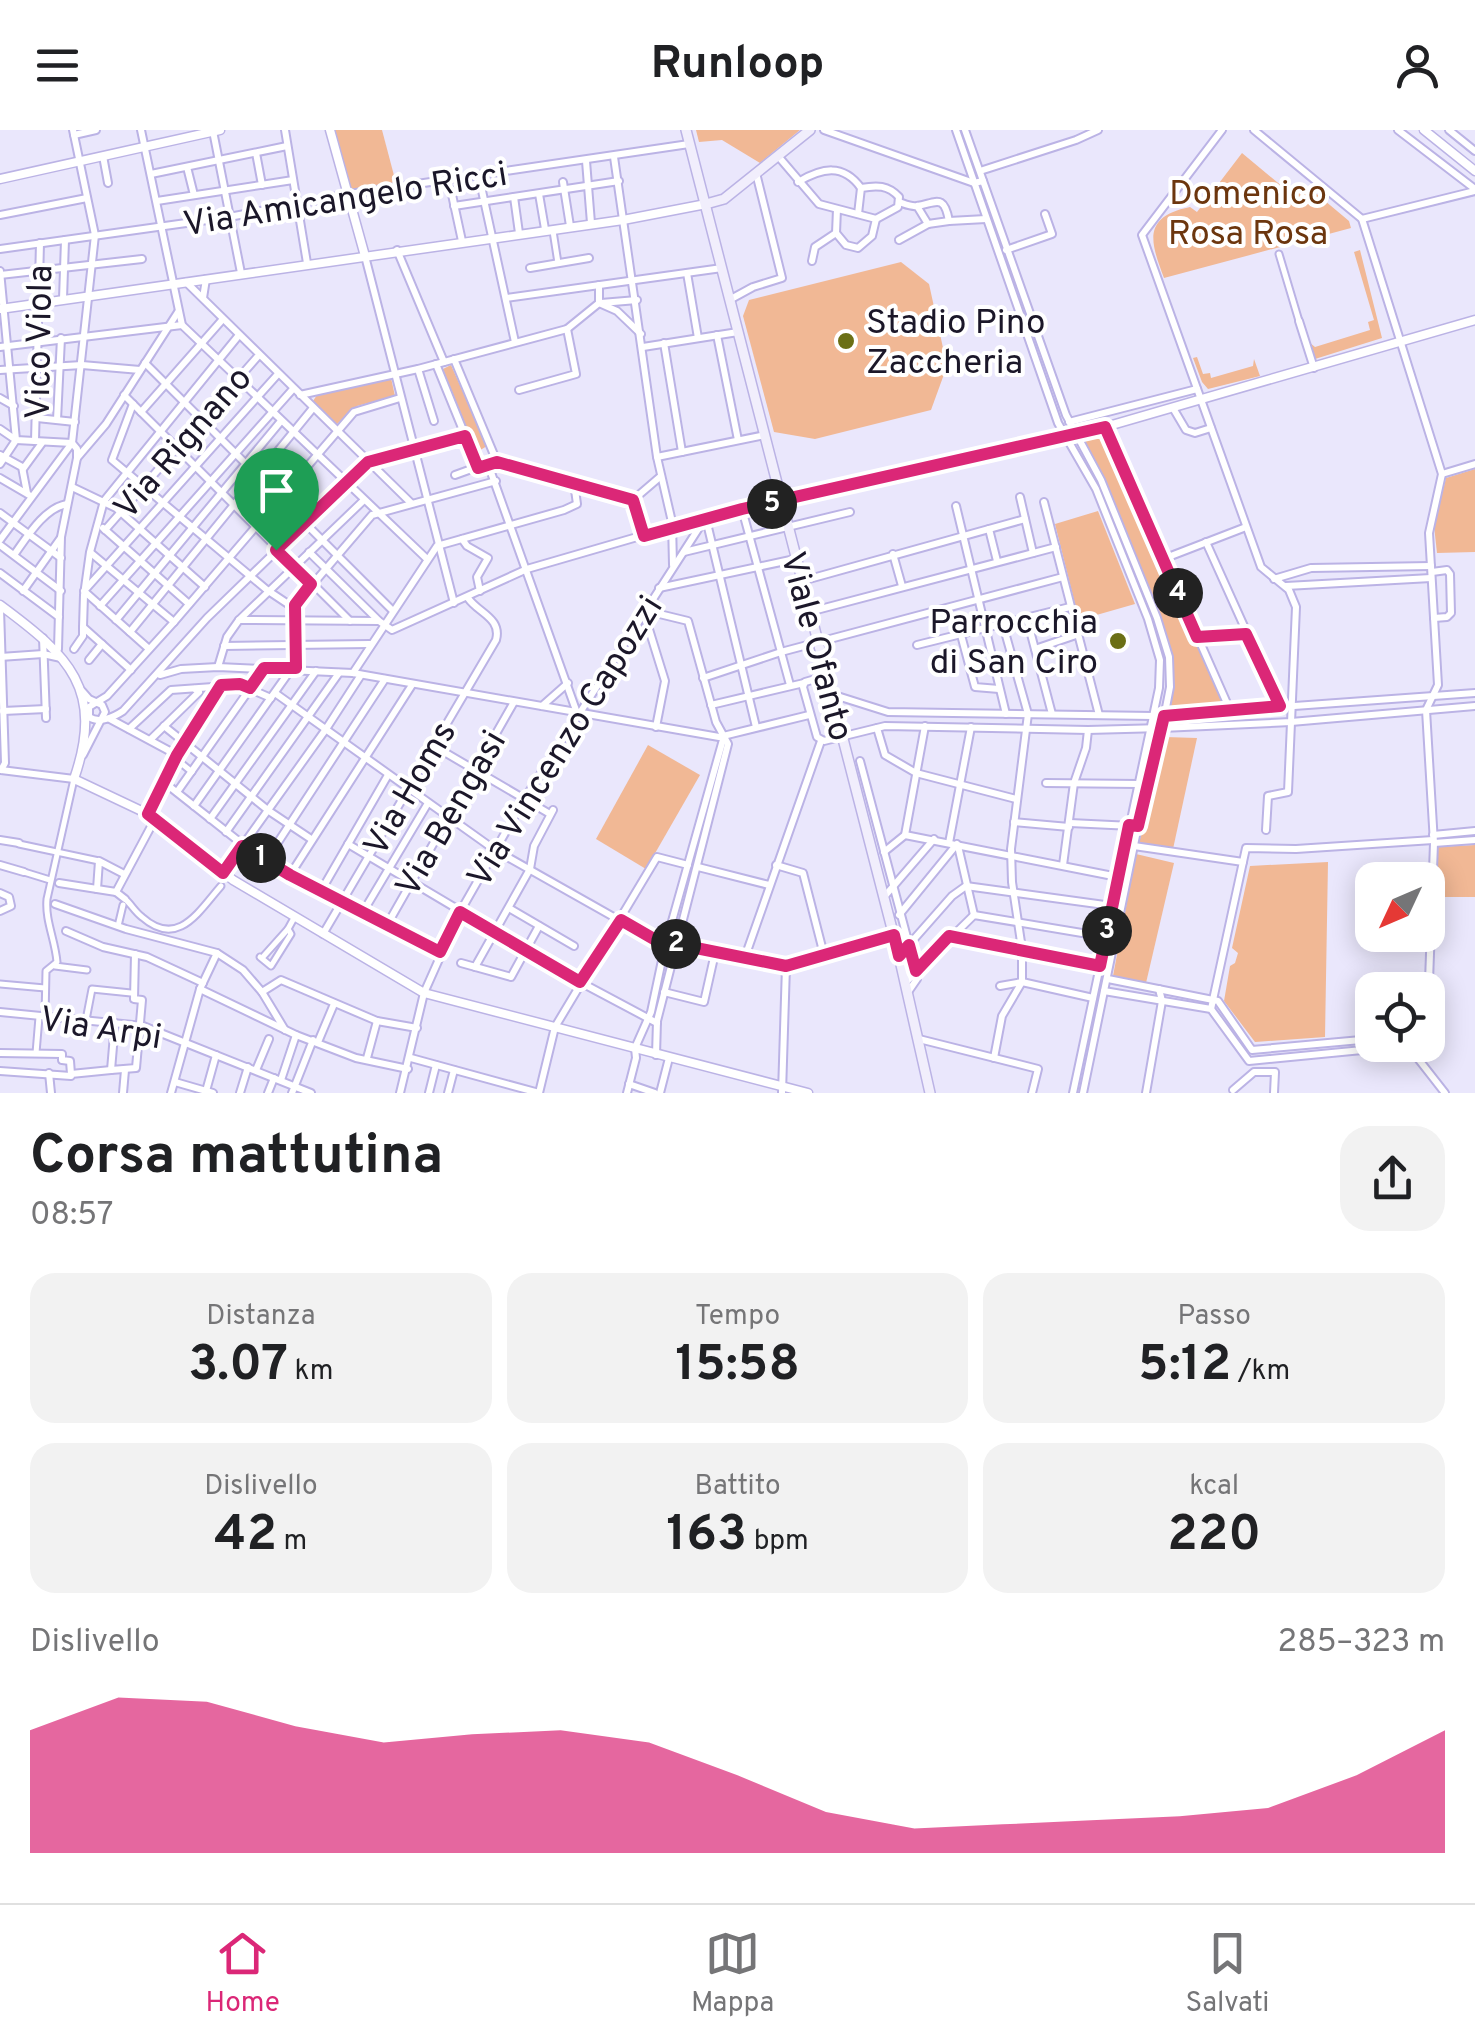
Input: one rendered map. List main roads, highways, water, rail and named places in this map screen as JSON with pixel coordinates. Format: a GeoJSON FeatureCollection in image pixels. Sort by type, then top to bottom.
{"type":"FeatureCollection","features":[{"type":"Feature","properties":{"kind":"main road","name":"Viale Ofanto"},"geometry":{"type":"LineString","coordinates":[[686,130],[894,935],[930,1093]]}},
{"type":"Feature","properties":{"kind":"main road"},"geometry":{"type":"LineString","coordinates":[[706,204],[724,199],[810,130]]}},
{"type":"Feature","properties":{"kind":"place","name":"Stadio Pino Zaccheria"},"geometry":{"type":"Point","coordinates":[846,341]}},
{"type":"Feature","properties":{"kind":"place","name":"Parrocchia di San Ciro"},"geometry":{"type":"Point","coordinates":[1118,641]}},
{"type":"Feature","properties":{"kind":"park label","name":"Domenico Rosa Rosa"},"geometry":{"type":"Point","coordinates":[1248,212]}}]}
